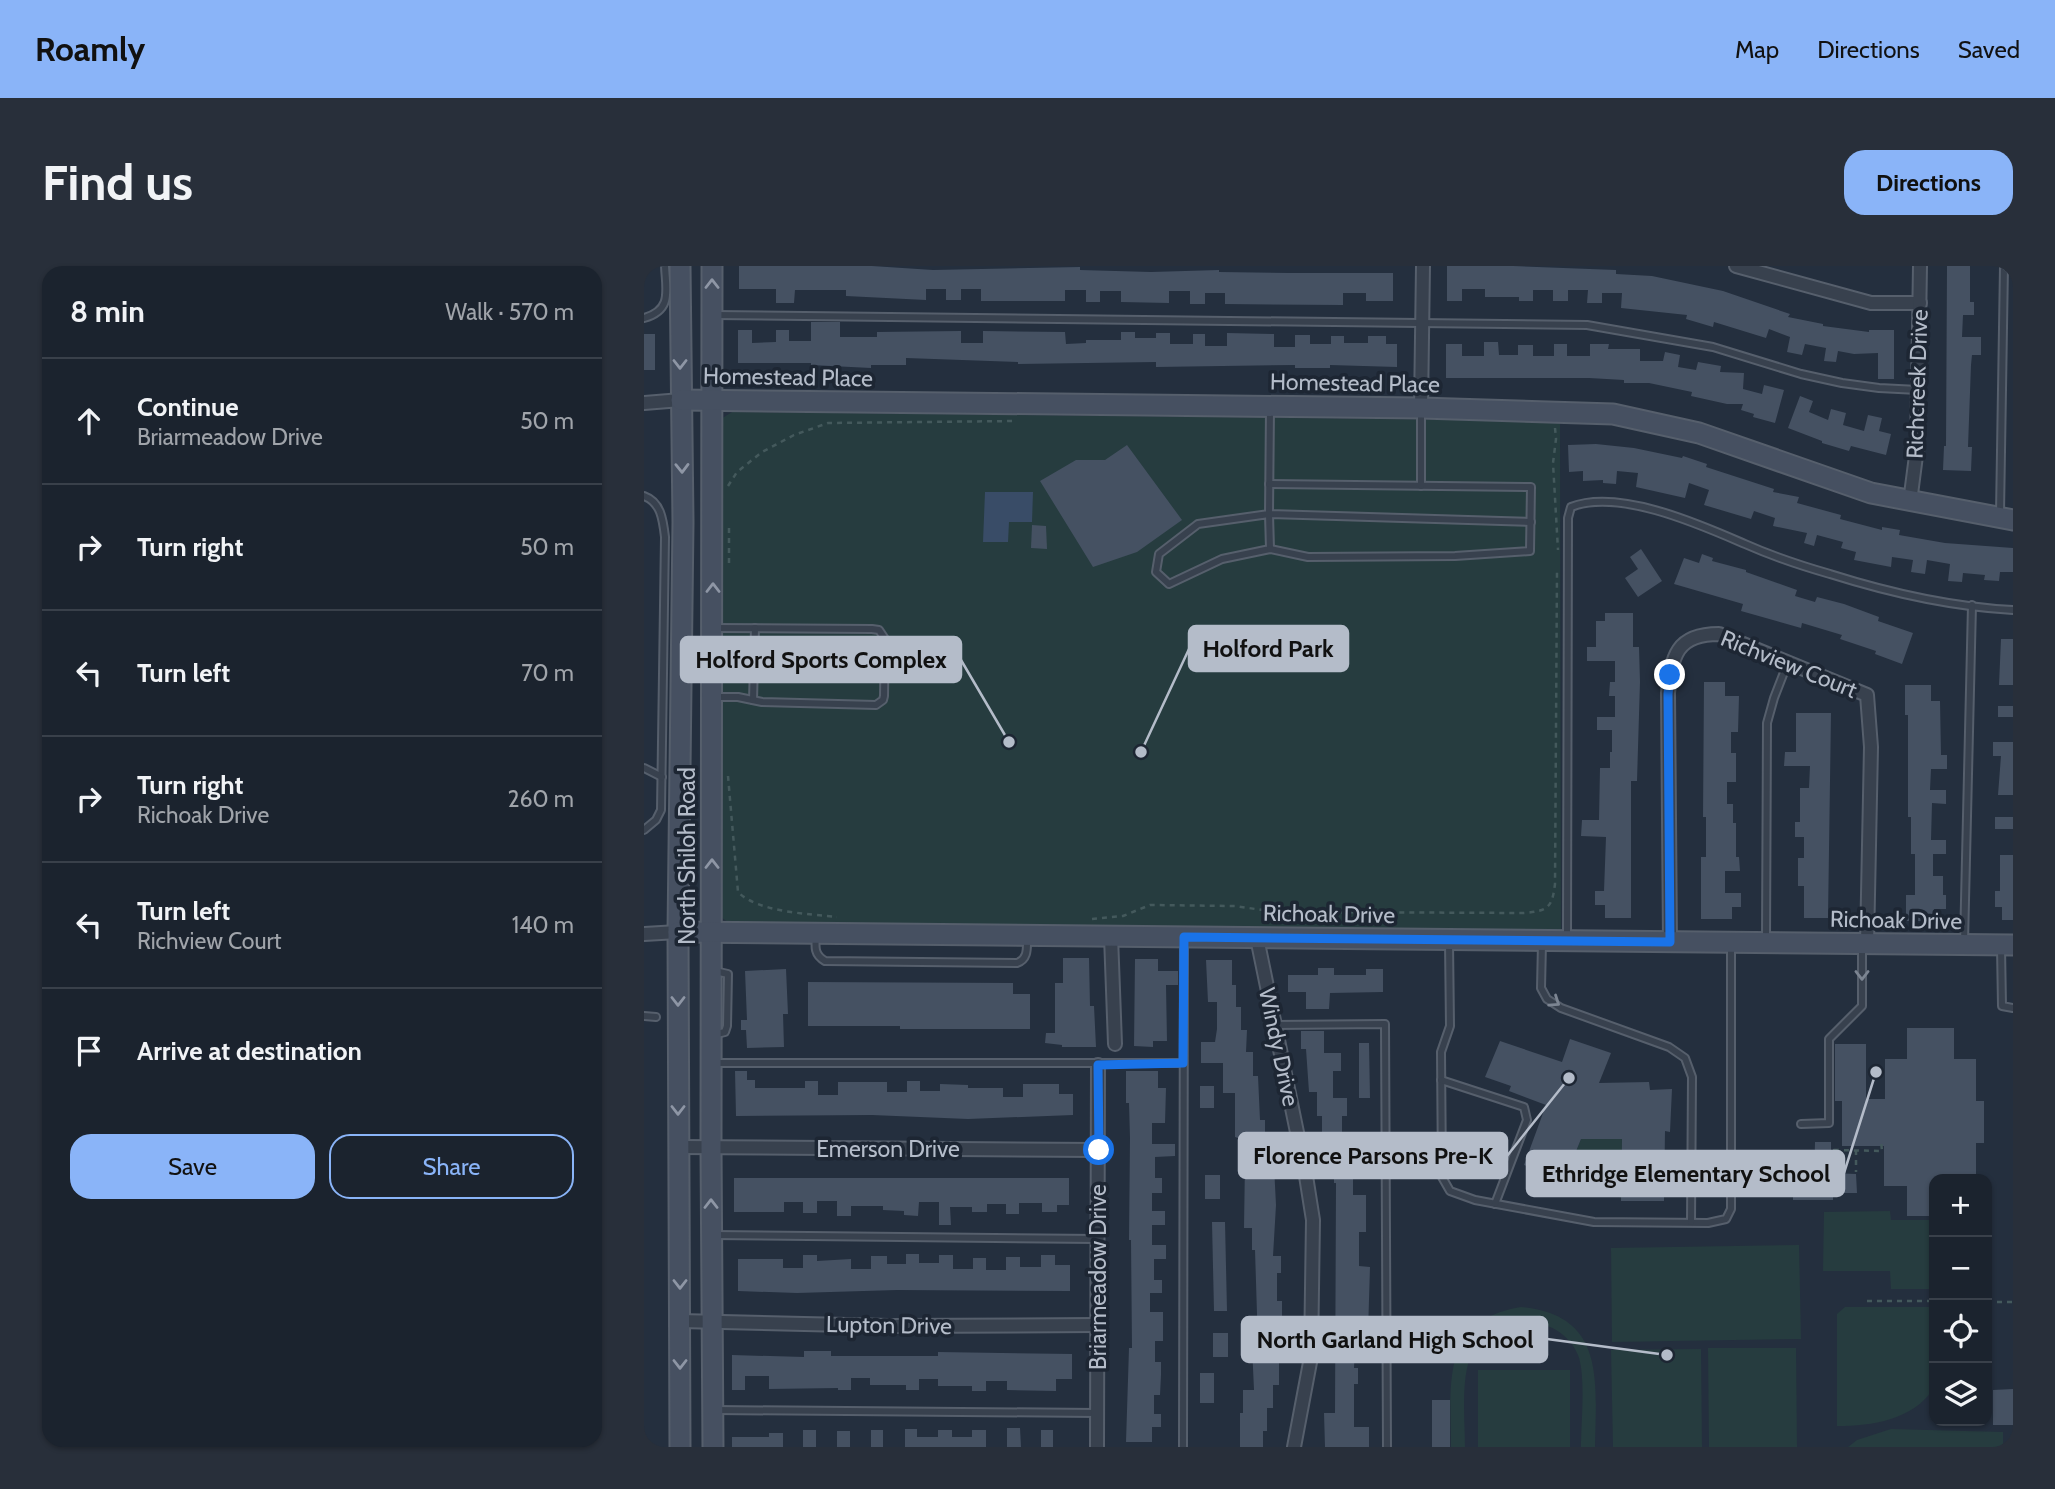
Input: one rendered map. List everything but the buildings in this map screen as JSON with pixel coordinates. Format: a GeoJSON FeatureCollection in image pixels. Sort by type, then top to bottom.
{"type":"FeatureCollection","features":[{"type":"Feature","properties":{"kind":"street","name":"North Shiloh Road"},"geometry":{"type":"LineString","coordinates":[[680,266],[680,1447]]}},
{"type":"Feature","properties":{"kind":"street","name":"North Shiloh Road"},"geometry":{"type":"LineString","coordinates":[[712,266],[713,1447]]}},
{"type":"Feature","properties":{"kind":"street"},"geometry":{"type":"LineString","coordinates":[[1421,408],[1423,266]]}},
{"type":"Feature","properties":{"kind":"street"},"geometry":{"type":"LineString","coordinates":[[1736,266],[1871,303],[1920,303]]}},
{"type":"Feature","properties":{"kind":"street","name":"Richcreek Drive"},"geometry":{"type":"LineString","coordinates":[[1910,502],[1917,448],[1920,266]]}},
{"type":"Feature","properties":{"kind":"street","name":"Homestead Place"},"geometry":{"type":"LineString","coordinates":[[681,400],[1421,408],[1612,414],[1699,433],[1759,452],[1845,485],[1910,502],[2007,519]]}},
{"type":"Feature","properties":{"kind":"street"},"geometry":{"type":"LineString","coordinates":[[644,403],[681,400]]}},
{"type":"Feature","properties":{"kind":"street","name":"Richview Court"},"geometry":{"type":"LineString","coordinates":[[1670,942],[1670,675],[1677,650],[1692,636],[1719,634],[1867,695],[1871,747],[1865,944]]}},
{"type":"Feature","properties":{"kind":"street"},"geometry":{"type":"LineString","coordinates":[[680,697],[712,697]]}},
{"type":"Feature","properties":{"kind":"street","name":"Richoak Drive"},"geometry":{"type":"LineString","coordinates":[[644,934],[712,932],[2007,945]]}},
{"type":"Feature","properties":{"kind":"street"},"geometry":{"type":"LineString","coordinates":[[1111,936],[1115,1044]]}},
{"type":"Feature","properties":{"kind":"street","name":"Windy Drive"},"geometry":{"type":"LineString","coordinates":[[1256,938],[1313,1220],[1311,1357],[1294,1447]]}},
{"type":"Feature","properties":{"kind":"street","name":"Briarmeadow Drive"},"geometry":{"type":"LineString","coordinates":[[1097,1447],[1098,1065]]}},
{"type":"Feature","properties":{"kind":"street","name":"Emerson Drive"},"geometry":{"type":"LineString","coordinates":[[678,1147],[1099,1150]]}},
{"type":"Feature","properties":{"kind":"street","name":"Lupton Drive"},"geometry":{"type":"LineString","coordinates":[[680,1321],[889,1326],[1098,1325]]}},
{"type":"Feature","properties":{"kind":"lane"},"geometry":{"type":"LineString","coordinates":[[644,318],[660,312],[666,302],[665,266]]}},
{"type":"Feature","properties":{"kind":"lane"},"geometry":{"type":"LineString","coordinates":[[2004,266],[2007,519]]}},
{"type":"Feature","properties":{"kind":"lane"},"geometry":{"type":"LineString","coordinates":[[713,315],[1598,326],[1713,347],[1801,374],[1843,383],[1918,390]]}},
{"type":"Feature","properties":{"kind":"lane"},"geometry":{"type":"LineString","coordinates":[[1270,406],[1270,549]]}},
{"type":"Feature","properties":{"kind":"lane"},"geometry":{"type":"LineString","coordinates":[[1421,408],[1421,486]]}},
{"type":"Feature","properties":{"kind":"lane"},"geometry":{"type":"LineString","coordinates":[[1269,484],[1531,487],[1531,522],[1530,551],[1455,556],[1308,557],[1270,549],[1222,559],[1169,584],[1156,572],[1159,554],[1198,524],[1269,514],[1531,522]]}},
{"type":"Feature","properties":{"kind":"lane"},"geometry":{"type":"LineString","coordinates":[[644,496],[654,501],[665,537],[661,810],[656,820],[644,830]]}},
{"type":"Feature","properties":{"kind":"lane"},"geometry":{"type":"LineString","coordinates":[[1567,941],[1568,518],[1572,507],[1591,502],[1651,510],[1680,517],[1746,545],[1830,574],[1887,589],[1972,606],[2013,610]]}},
{"type":"Feature","properties":{"kind":"lane"},"geometry":{"type":"LineString","coordinates":[[1964,945],[1972,606]]}},
{"type":"Feature","properties":{"kind":"lane"},"geometry":{"type":"LineString","coordinates":[[712,697],[876,705],[883,700],[885,668],[885,639],[879,630],[713,628]]}},
{"type":"Feature","properties":{"kind":"lane"},"geometry":{"type":"LineString","coordinates":[[752,700],[755,628]]}},
{"type":"Feature","properties":{"kind":"lane"},"geometry":{"type":"LineString","coordinates":[[1766,943],[1767,723],[1788,662]]}},
{"type":"Feature","properties":{"kind":"lane"},"geometry":{"type":"LineString","coordinates":[[754,666],[885,668]]}},
{"type":"Feature","properties":{"kind":"lane"},"geometry":{"type":"LineString","coordinates":[[644,768],[662,777]]}},
{"type":"Feature","properties":{"kind":"lane"},"geometry":{"type":"LineString","coordinates":[[816,933],[816,952],[818,958],[825,961],[1017,963],[1027,952],[1027,936]]}},
{"type":"Feature","properties":{"kind":"lane"},"geometry":{"type":"LineString","coordinates":[[1183,1447],[1184,937]]}},
{"type":"Feature","properties":{"kind":"lane"},"geometry":{"type":"LineString","coordinates":[[1449,940],[1450,1026],[1441,1052],[1442,1177],[1450,1191],[1495,1204],[1594,1222],[1708,1223],[1726,1219],[1731,1209],[1731,943]]}},
{"type":"Feature","properties":{"kind":"lane"},"geometry":{"type":"LineString","coordinates":[[1542,941],[1541,988],[1547,999],[1561,1007],[1669,1047],[1685,1058],[1692,1077],[1691,1222]]}},
{"type":"Feature","properties":{"kind":"lane"},"geometry":{"type":"LineString","coordinates":[[1801,1124],[1829,1123],[1829,1039],[1862,1006],[1865,944]]}},
{"type":"Feature","properties":{"kind":"lane"},"geometry":{"type":"LineString","coordinates":[[2007,945],[2002,1006],[2013,1008]]}},
{"type":"Feature","properties":{"kind":"lane"},"geometry":{"type":"LineString","coordinates":[[644,1016],[656,1017]]}},
{"type":"Feature","properties":{"kind":"lane"},"geometry":{"type":"LineString","coordinates":[[1274,1024],[1385,1024],[1387,1447]]}},
{"type":"Feature","properties":{"kind":"lane"},"geometry":{"type":"LineString","coordinates":[[711,1063],[1183,1063]]}},
{"type":"Feature","properties":{"kind":"lane"},"geometry":{"type":"LineString","coordinates":[[1441,1080],[1524,1107],[1527,1120],[1495,1204]]}},
{"type":"Feature","properties":{"kind":"lane"},"geometry":{"type":"LineString","coordinates":[[711,1236],[1098,1239]]}},
{"type":"Feature","properties":{"kind":"lane"},"geometry":{"type":"LineString","coordinates":[[713,1410],[1097,1413]]}},
{"type":"Feature","properties":{"kind":"path"},"geometry":{"type":"LineString","coordinates":[[725,496],[737,472],[747,463],[794,435],[828,423],[905,422]]}},
{"type":"Feature","properties":{"kind":"path"},"geometry":{"type":"LineString","coordinates":[[1555,425],[1553,463],[1558,554]]}},
{"type":"Feature","properties":{"kind":"path"},"geometry":{"type":"LineString","coordinates":[[728,514],[728,568]]}},
{"type":"Feature","properties":{"kind":"path"},"geometry":{"type":"LineString","coordinates":[[1091,919],[1123,916],[1150,905],[1235,906],[1305,912],[1524,914],[1545,909],[1551,904],[1555,884],[1558,565]]}},
{"type":"Feature","properties":{"kind":"path"},"geometry":{"type":"LineString","coordinates":[[728,770],[738,892],[745,900],[764,906],[805,914],[843,917]]}},
{"type":"Feature","properties":{"kind":"path"},"geometry":{"type":"LineString","coordinates":[[1835,1198],[1834,1150],[1882,1151],[1881,1140]]}},
{"type":"Feature","properties":{"kind":"path"},"geometry":{"type":"LineString","coordinates":[[1856,1150],[1856,1172]]}},
{"type":"Feature","properties":{"kind":"path"},"geometry":{"type":"LineString","coordinates":[[1813,1188],[1812,1179],[1834,1179]]}},
{"type":"Feature","properties":{"kind":"path"},"geometry":{"type":"LineString","coordinates":[[1867,1301],[1929,1301]]}},
{"type":"Feature","properties":{"kind":"path"},"geometry":{"type":"LineString","coordinates":[[1992,1302],[2013,1302]]}},
{"type":"Feature","properties":{"kind":"green space"},"geometry":{"type":"Polygon","coordinates":[[[732,412],[1560,421],[1561,934],[728,922],[719,916],[721,419],[732,412]]]}},
{"type":"Feature","properties":{"kind":"green space"},"geometry":{"type":"Polygon","coordinates":[[[1581,1139],[1622,1139],[1621,1198],[1566,1177],[1581,1139]]]}},
{"type":"Feature","properties":{"kind":"green space"},"geometry":{"type":"Polygon","coordinates":[[[1890,1211],[1891,1220],[1929,1220],[1929,1289],[1891,1289],[1890,1271],[1823,1271],[1824,1212],[1890,1211]]]}},
{"type":"Feature","properties":{"kind":"green space"},"geometry":{"type":"Polygon","coordinates":[[[1799,1245],[1801,1339],[1612,1342],[1611,1248],[1799,1245]]]}},
{"type":"Feature","properties":{"kind":"green space"},"geometry":{"type":"Polygon","coordinates":[[[1521,1307],[1549,1313],[1569,1323],[1582,1337],[1590,1355],[1594,1376],[1595,1447],[1581,1447],[1582,1387],[1578,1355],[1569,1341],[1557,1331],[1542,1324],[1527,1322],[1511,1323],[1496,1329],[1483,1338],[1473,1351],[1466,1372],[1465,1447],[1451,1447],[1452,1378],[1463,1340],[1476,1326],[1495,1314],[1521,1307]]]}},
{"type":"Feature","properties":{"kind":"green space"},"geometry":{"type":"Polygon","coordinates":[[[1845,1307],[1929,1307],[1929,1394],[1925,1399],[1891,1419],[1864,1425],[1837,1426],[1837,1314],[1845,1307]]]}},
{"type":"Feature","properties":{"kind":"green space"},"geometry":{"type":"Polygon","coordinates":[[[1708,1348],[1796,1348],[1797,1447],[1709,1447],[1708,1348]]]}},
{"type":"Feature","properties":{"kind":"green space"},"geometry":{"type":"Polygon","coordinates":[[[1701,1349],[1702,1447],[1613,1447],[1611,1350],[1701,1349]]]}},
{"type":"Feature","properties":{"kind":"green space"},"geometry":{"type":"Polygon","coordinates":[[[1478,1370],[1570,1370],[1570,1447],[1478,1447],[1478,1370]]]}},
{"type":"Feature","properties":{"kind":"green space"},"geometry":{"type":"Polygon","coordinates":[[[1891,1429],[2003,1432],[2003,1447],[1848,1447],[1857,1440],[1891,1429]]]}},
{"type":"Feature","properties":{"kind":"water"},"geometry":{"type":"Polygon","coordinates":[[[985,492],[1033,492],[1032,522],[1009,522],[1008,542],[983,542],[985,492]]]}},
{"type":"Feature","properties":{"kind":"place","name":"Holford Sports Complex"},"geometry":{"type":"Point","coordinates":[1009,742]}},
{"type":"Feature","properties":{"kind":"place","name":"Holford Park"},"geometry":{"type":"Point","coordinates":[1141,752]}},
{"type":"Feature","properties":{"kind":"place","name":"Ethridge Elementary School"},"geometry":{"type":"Point","coordinates":[1876,1072]}},
{"type":"Feature","properties":{"kind":"place","name":"Florence Parsons Pre-K"},"geometry":{"type":"Point","coordinates":[1569,1078]}},
{"type":"Feature","properties":{"kind":"place","name":"North Garland High School"},"geometry":{"type":"Point","coordinates":[1667,1355]}},
{"type":"Feature","properties":{"kind":"route"},"geometry":{"type":"LineString","coordinates":[[1099,1150],[1098,1065],[1183,1063],[1184,937],[1670,942],[1670,675]]}}]}
